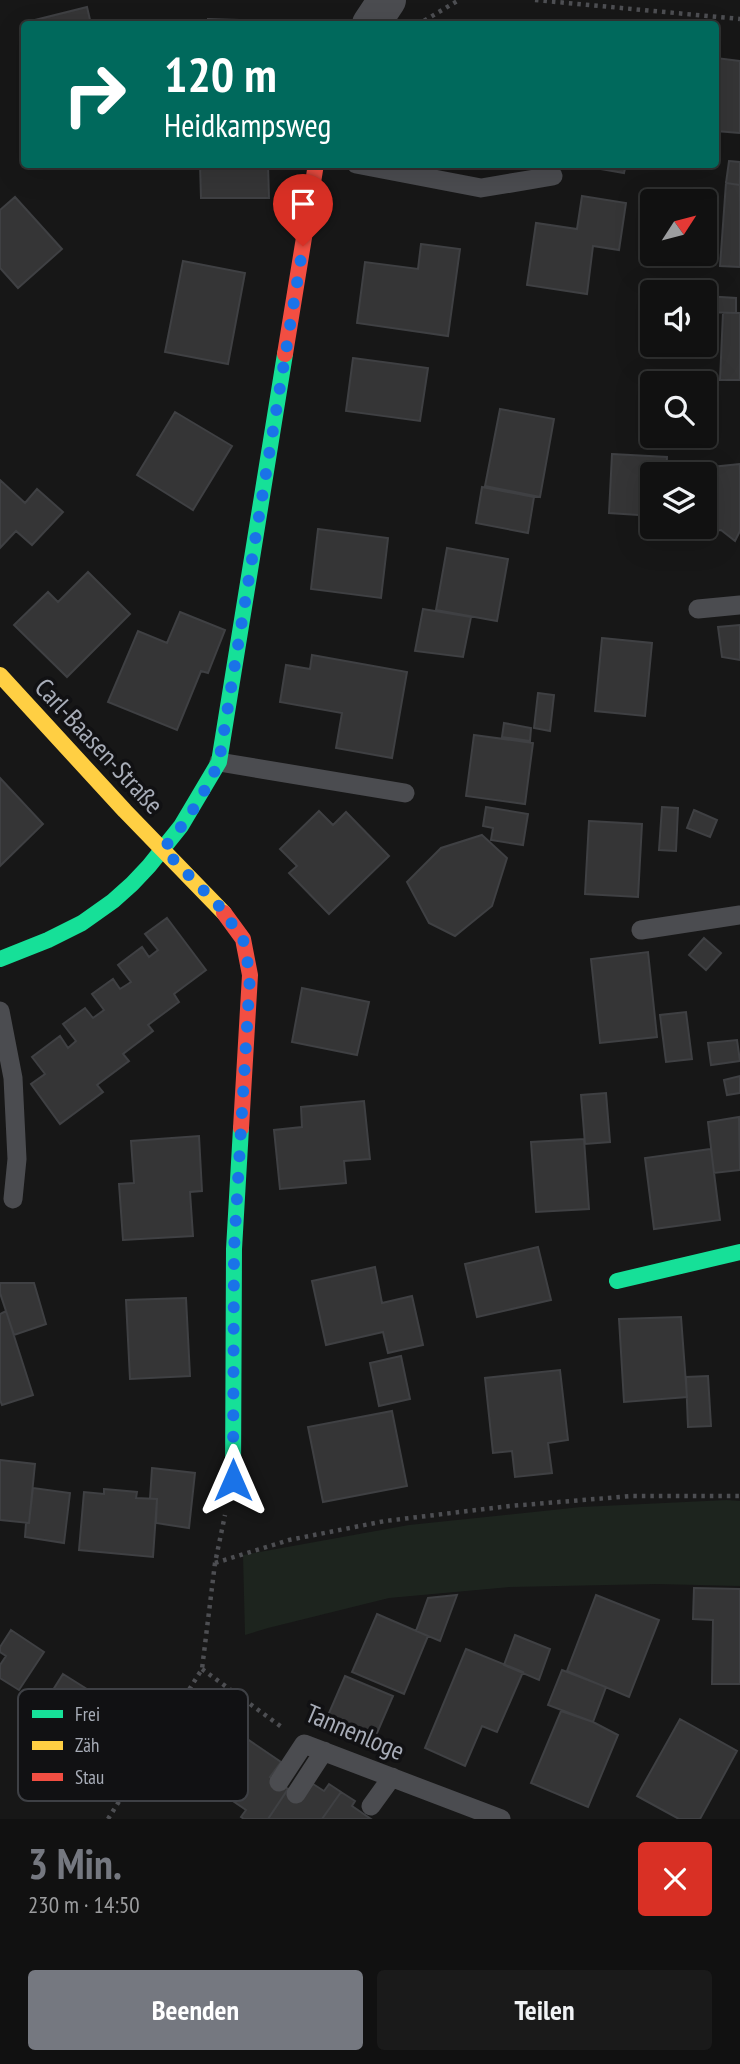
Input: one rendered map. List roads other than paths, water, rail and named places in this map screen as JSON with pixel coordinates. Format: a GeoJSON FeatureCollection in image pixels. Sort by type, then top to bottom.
{"type":"FeatureCollection","features":[{"type":"Feature","properties":{"kind":"street"},"geometry":{"type":"LineString","coordinates":[[373,21],[387,0]]}},
{"type":"Feature","properties":{"kind":"street"},"geometry":{"type":"LineString","coordinates":[[0,959],[58,935],[92,917],[123,893],[184,825],[204,795],[219,762],[315,168]]}},
{"type":"Feature","properties":{"kind":"street","name":"Carl-Baasen-Straße"},"geometry":{"type":"LineString","coordinates":[[0,675],[125,811],[219,906],[243,939],[250,975],[234,1249],[233,1480]]}},
{"type":"Feature","properties":{"kind":"street"},"geometry":{"type":"LineString","coordinates":[[617,1282],[740,1252]]}},
{"type":"Feature","properties":{"kind":"lane"},"geometry":{"type":"LineString","coordinates":[[377,168],[481,188],[553,176]]}},
{"type":"Feature","properties":{"kind":"lane"},"geometry":{"type":"LineString","coordinates":[[698,609],[740,605]]}},
{"type":"Feature","properties":{"kind":"lane"},"geometry":{"type":"LineString","coordinates":[[219,762],[405,793]]}},
{"type":"Feature","properties":{"kind":"lane"},"geometry":{"type":"LineString","coordinates":[[641,930],[740,915]]}},
{"type":"Feature","properties":{"kind":"lane"},"geometry":{"type":"LineString","coordinates":[[0,1011],[13,1078],[18,1159],[13,1199]]}},
{"type":"Feature","properties":{"kind":"lane","name":"Tannenloge"},"geometry":{"type":"LineString","coordinates":[[279,1782],[304,1744],[501,1819]]}},
{"type":"Feature","properties":{"kind":"lane"},"geometry":{"type":"LineString","coordinates":[[296,1794],[324,1751]]}},
{"type":"Feature","properties":{"kind":"lane"},"geometry":{"type":"LineString","coordinates":[[371,1807],[393,1777]]}}]}
